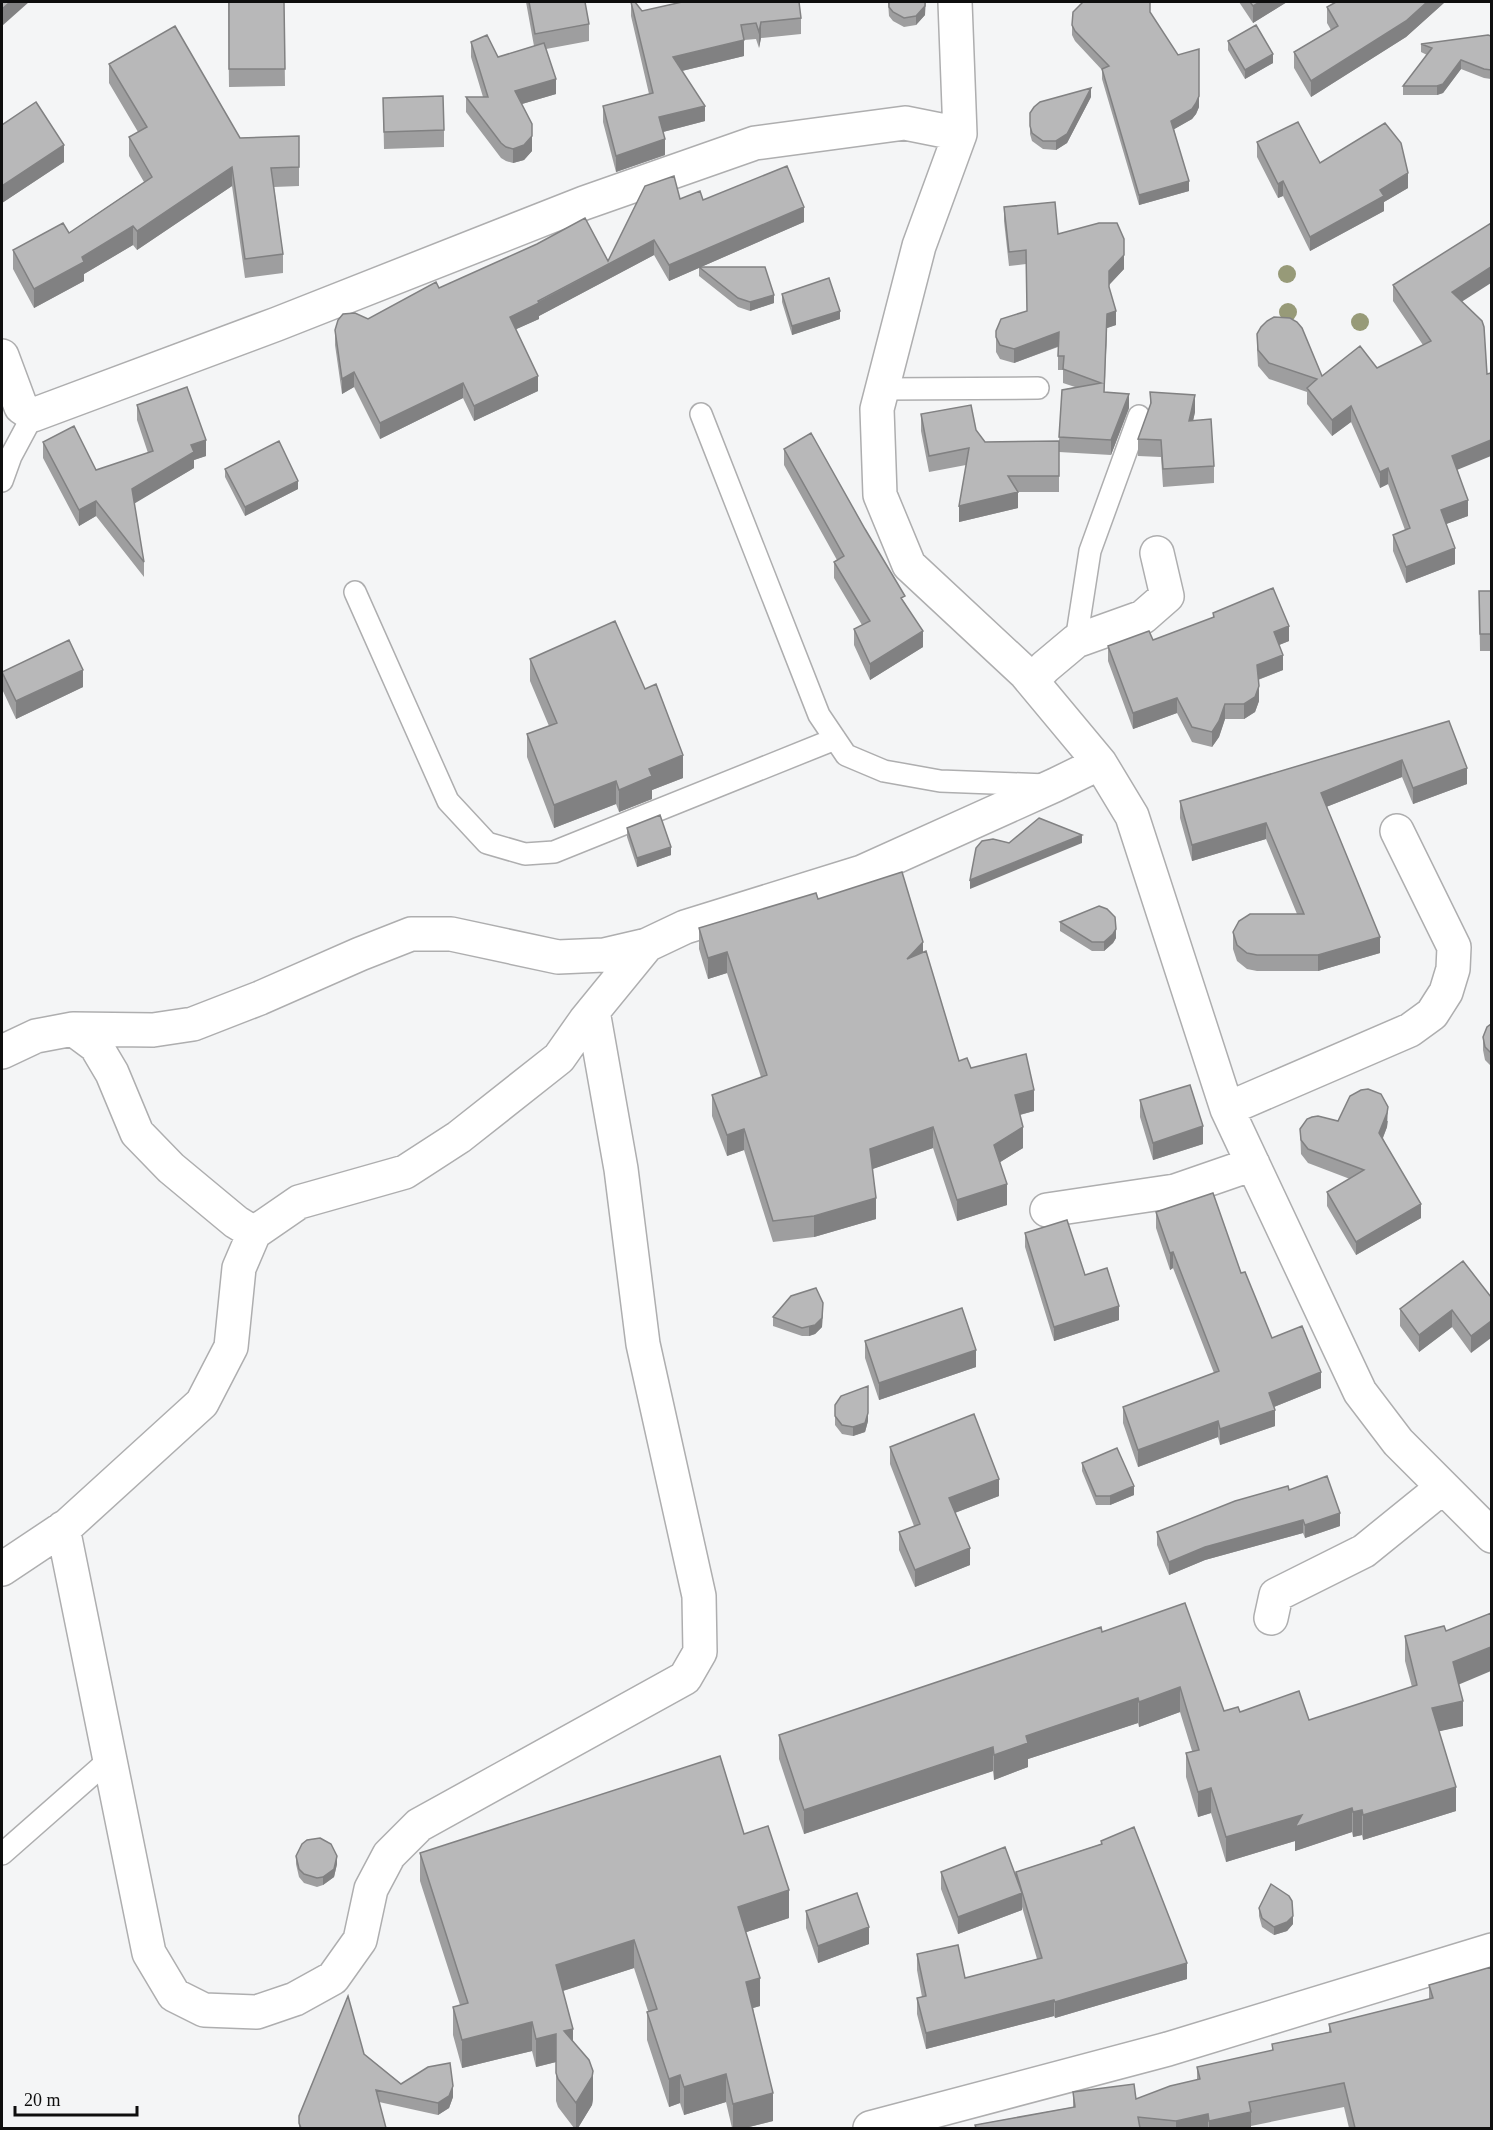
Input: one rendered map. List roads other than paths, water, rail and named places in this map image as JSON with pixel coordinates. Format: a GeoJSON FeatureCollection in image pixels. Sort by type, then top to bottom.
{"type":"FeatureCollection","features":[{"type":"Feature","properties":{"kind":"street"},"geometry":{"type":"LineString","coordinates":[[955,2],[960,134],[919,246],[877,409],[880,495],[909,566],[1032,681],[1100,763],[1132,816],[1227,1109],[1360,1392],[1398,1442],[1491,1536]]}},
{"type":"Feature","properties":{"kind":"street"},"geometry":{"type":"LineString","coordinates":[[2,356],[21,407],[33,415],[277,324],[584,203],[755,143],[905,123],[960,134]]}},
{"type":"Feature","properties":{"kind":"street"},"geometry":{"type":"LineString","coordinates":[[1032,681],[1076,641],[1143,617],[1167,596],[1157,553]]}},
{"type":"Feature","properties":{"kind":"street"},"geometry":{"type":"LineString","coordinates":[[8,1042],[73,1029],[153,1030],[193,1024],[411,934],[451,934],[558,957],[604,955],[647,945],[686,927],[862,872],[1100,763]]}},
{"type":"Feature","properties":{"kind":"street"},"geometry":{"type":"LineString","coordinates":[[1227,1109],[1410,1029],[1432,1014],[1446,992],[1453,969],[1454,946],[1397,831]]}},
{"type":"Feature","properties":{"kind":"street"},"geometry":{"type":"LineString","coordinates":[[2,1569],[63,1528],[202,1403],[231,1347],[239,1268],[254,1233],[299,1202],[405,1172],[459,1137],[559,1058],[593,1011],[647,945]]}},
{"type":"Feature","properties":{"kind":"street"},"geometry":{"type":"LineString","coordinates":[[63,1528],[149,1953],[174,1995],[204,2010],[257,2012],[295,1999],[333,1978],[360,1940],[371,1889],[389,1855],[419,1825],[686,1678],[700,1652],[699,1596],[643,1344],[621,1169],[593,1011]]}},
{"type":"Feature","properties":{"kind":"street"},"geometry":{"type":"LineString","coordinates":[[73,1029],[96,1046],[112,1073],[137,1133],[171,1168],[236,1222],[254,1233]]}},
{"type":"Feature","properties":{"kind":"street"},"geometry":{"type":"LineString","coordinates":[[1047,1210],[1175,1191],[1253,1164]]}},
{"type":"Feature","properties":{"kind":"street"},"geometry":{"type":"LineString","coordinates":[[1271,1618],[1276,1595],[1364,1551],[1443,1487]]}},
{"type":"Feature","properties":{"kind":"street"},"geometry":{"type":"LineString","coordinates":[[870,2128],[1168,2049],[1491,1950]]}},
{"type":"Feature","properties":{"kind":"lane"},"geometry":{"type":"LineString","coordinates":[[882,389],[1038,388]]}},
{"type":"Feature","properties":{"kind":"lane"},"geometry":{"type":"LineString","coordinates":[[701,414],[819,715],[846,755],[884,771],[940,781],[1055,785]]}},
{"type":"Feature","properties":{"kind":"lane"},"geometry":{"type":"LineString","coordinates":[[2,481],[11,456],[33,415]]}},
{"type":"Feature","properties":{"kind":"lane"},"geometry":{"type":"LineString","coordinates":[[1076,641],[1090,551],[1139,416]]}},
{"type":"Feature","properties":{"kind":"lane"},"geometry":{"type":"LineString","coordinates":[[355,592],[447,801],[487,843],[525,854],[554,852],[835,739]]}},
{"type":"Feature","properties":{"kind":"lane"},"geometry":{"type":"LineString","coordinates":[[2,1854],[110,1759]]}}]}
